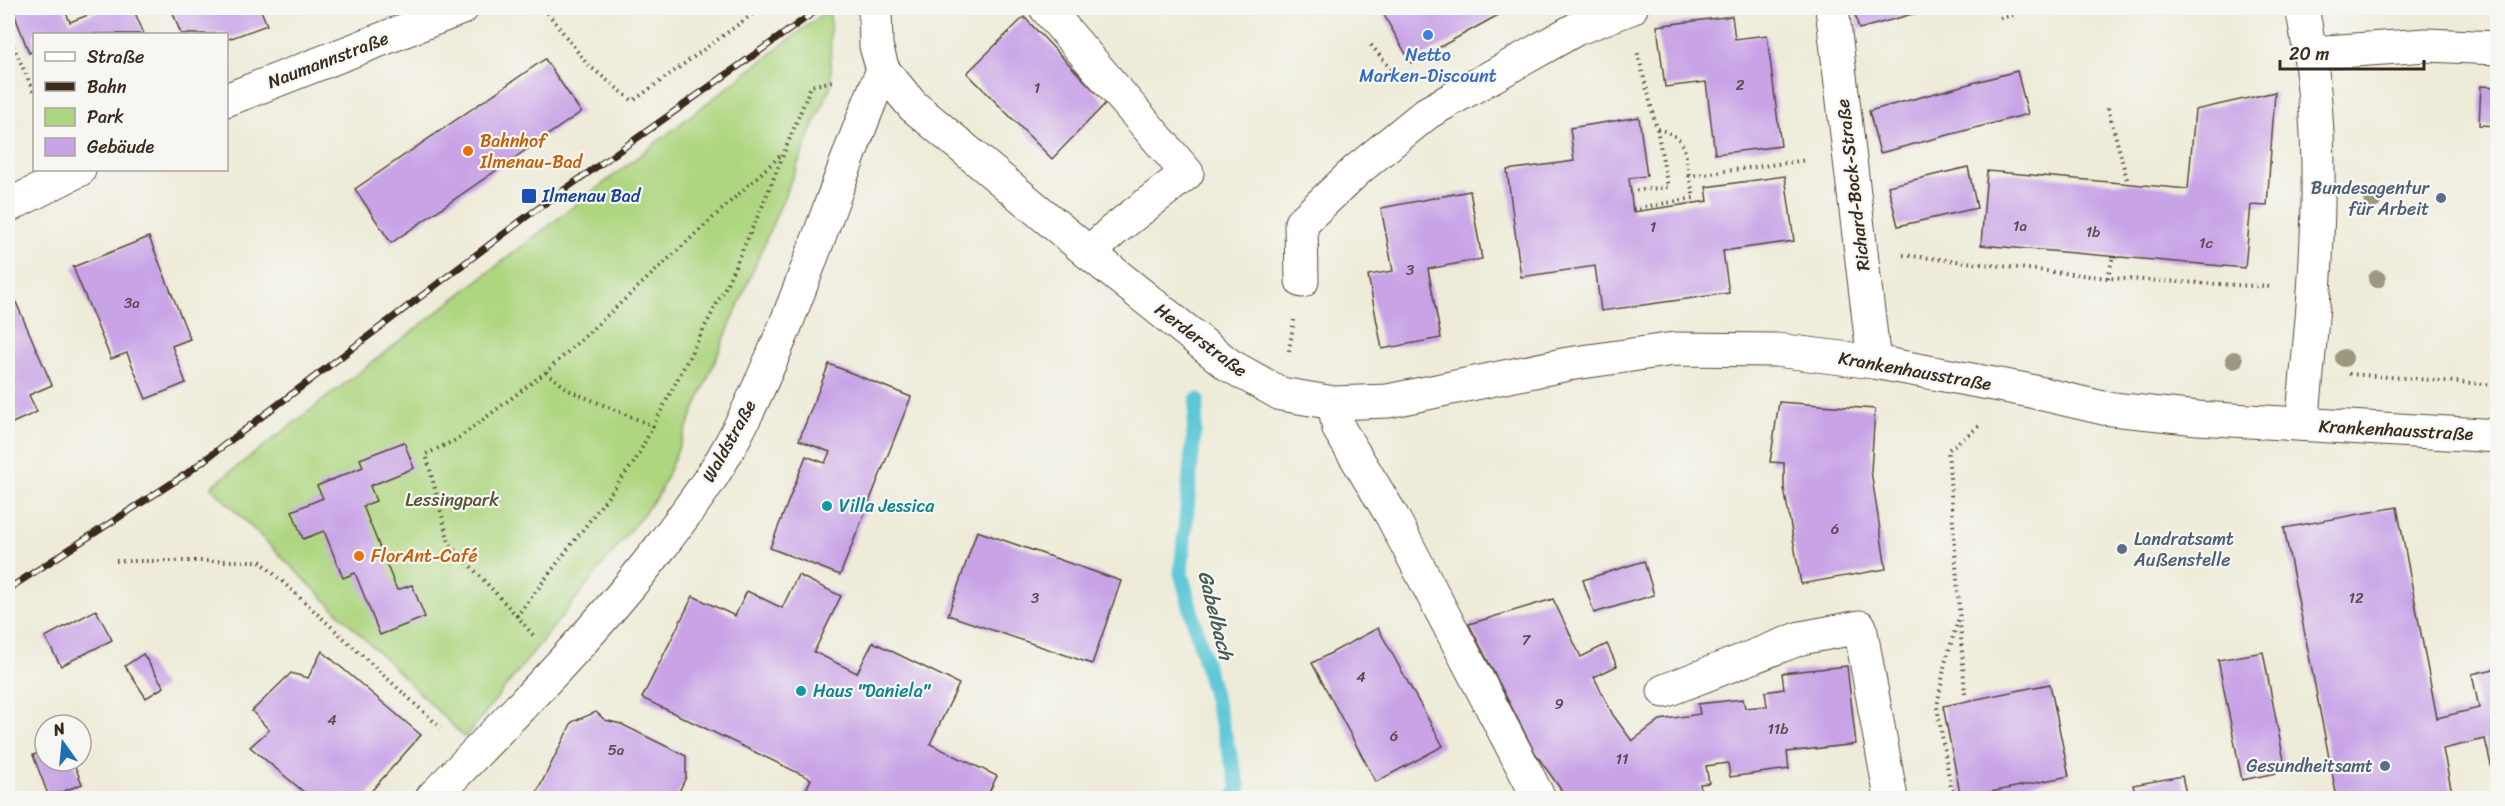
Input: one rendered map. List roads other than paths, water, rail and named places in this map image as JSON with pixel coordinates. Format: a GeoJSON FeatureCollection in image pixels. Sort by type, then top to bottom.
{"type":"FeatureCollection","features":[{"type":"Feature","properties":{"kind":"street","name":"Naumannstraße"},"geometry":{"type":"LineString","coordinates":[[228,99],[462,8]]}},
{"type":"Feature","properties":{"kind":"street"},"geometry":{"type":"LineString","coordinates":[[875,8],[876,45],[883,70]]}},
{"type":"Feature","properties":{"kind":"street"},"geometry":{"type":"LineString","coordinates":[[1046,8],[1187,173],[1114,230],[1089,253]]}},
{"type":"Feature","properties":{"kind":"street","name":"Richard-Bock-Straße"},"geometry":{"type":"LineString","coordinates":[[1832,8],[1874,362]]}},
{"type":"Feature","properties":{"kind":"street"},"geometry":{"type":"LineString","coordinates":[[2302,8],[2312,53],[2319,139],[2314,302],[2302,424]]}},
{"type":"Feature","properties":{"kind":"street"},"geometry":{"type":"LineString","coordinates":[[1302,281],[1301,223],[1357,170],[1427,113],[1576,29],[1629,9]]}},
{"type":"Feature","properties":{"kind":"street"},"geometry":{"type":"LineString","coordinates":[[2312,53],[2426,45],[2498,48]]}},
{"type":"Feature","properties":{"kind":"street","name":"Herderstraße"},"geometry":{"type":"LineString","coordinates":[[883,70],[913,106],[1089,253],[1229,365],[1281,394],[1334,403]]}},
{"type":"Feature","properties":{"kind":"street","name":"Waldstraße"},"geometry":{"type":"LineString","coordinates":[[432,798],[560,667],[645,567],[687,512],[726,452],[770,363],[883,70]]}},
{"type":"Feature","properties":{"kind":"street"},"geometry":{"type":"LineString","coordinates":[[8,206],[77,171]]}},
{"type":"Feature","properties":{"kind":"street","name":"Krankenhausstraße"},"geometry":{"type":"LineString","coordinates":[[1334,403],[1388,400],[1568,364],[1674,349],[1776,350],[1874,362],[2026,390],[2103,408],[2302,424],[2498,436]]}},
{"type":"Feature","properties":{"kind":"street"},"geometry":{"type":"LineString","coordinates":[[1334,403],[1339,429],[1392,516],[1539,798]]}},
{"type":"Feature","properties":{"kind":"street"},"geometry":{"type":"LineString","coordinates":[[1664,691],[1801,638],[1860,627],[1891,798]]}},
{"type":"Feature","properties":{"kind":"waterway","name":"Gabelbach"},"geometry":{"type":"LineString","coordinates":[[1197,400],[1181,573],[1239,788],[1234,798]]}},
{"type":"Feature","properties":{"kind":"railway"},"geometry":{"type":"LineString","coordinates":[[8,589],[186,474],[526,217],[820,8]]}},
{"type":"Feature","properties":{"kind":"place","name":"Netto Marken-Discount"},"geometry":{"type":"Point","coordinates":[1428,35]}},
{"type":"Feature","properties":{"kind":"place","name":"Bahnhof Ilmenau-Bad"},"geometry":{"type":"Point","coordinates":[468,151]}},
{"type":"Feature","properties":{"kind":"place","name":"Ilmenau Bad"},"geometry":{"type":"Point","coordinates":[529,196]}},
{"type":"Feature","properties":{"kind":"place","name":"Bundesagentur für Arbeit"},"geometry":{"type":"Point","coordinates":[2441,198]}},
{"type":"Feature","properties":{"kind":"place","name":"Villa Jessica"},"geometry":{"type":"Point","coordinates":[827,506]}},
{"type":"Feature","properties":{"kind":"place","name":"Landratsamt Außenstelle"},"geometry":{"type":"Point","coordinates":[2122,549]}},
{"type":"Feature","properties":{"kind":"place","name":"FlorAnt-Café"},"geometry":{"type":"Point","coordinates":[359,556]}},
{"type":"Feature","properties":{"kind":"place","name":"Haus \"Daniela\""},"geometry":{"type":"Point","coordinates":[801,691]}},
{"type":"Feature","properties":{"kind":"place","name":"Gesundheitsamt"},"geometry":{"type":"Point","coordinates":[2385,766]}},
{"type":"Feature","properties":{"kind":"park label","name":"Lessingpark"},"geometry":{"type":"Point","coordinates":[452,500]}}]}
